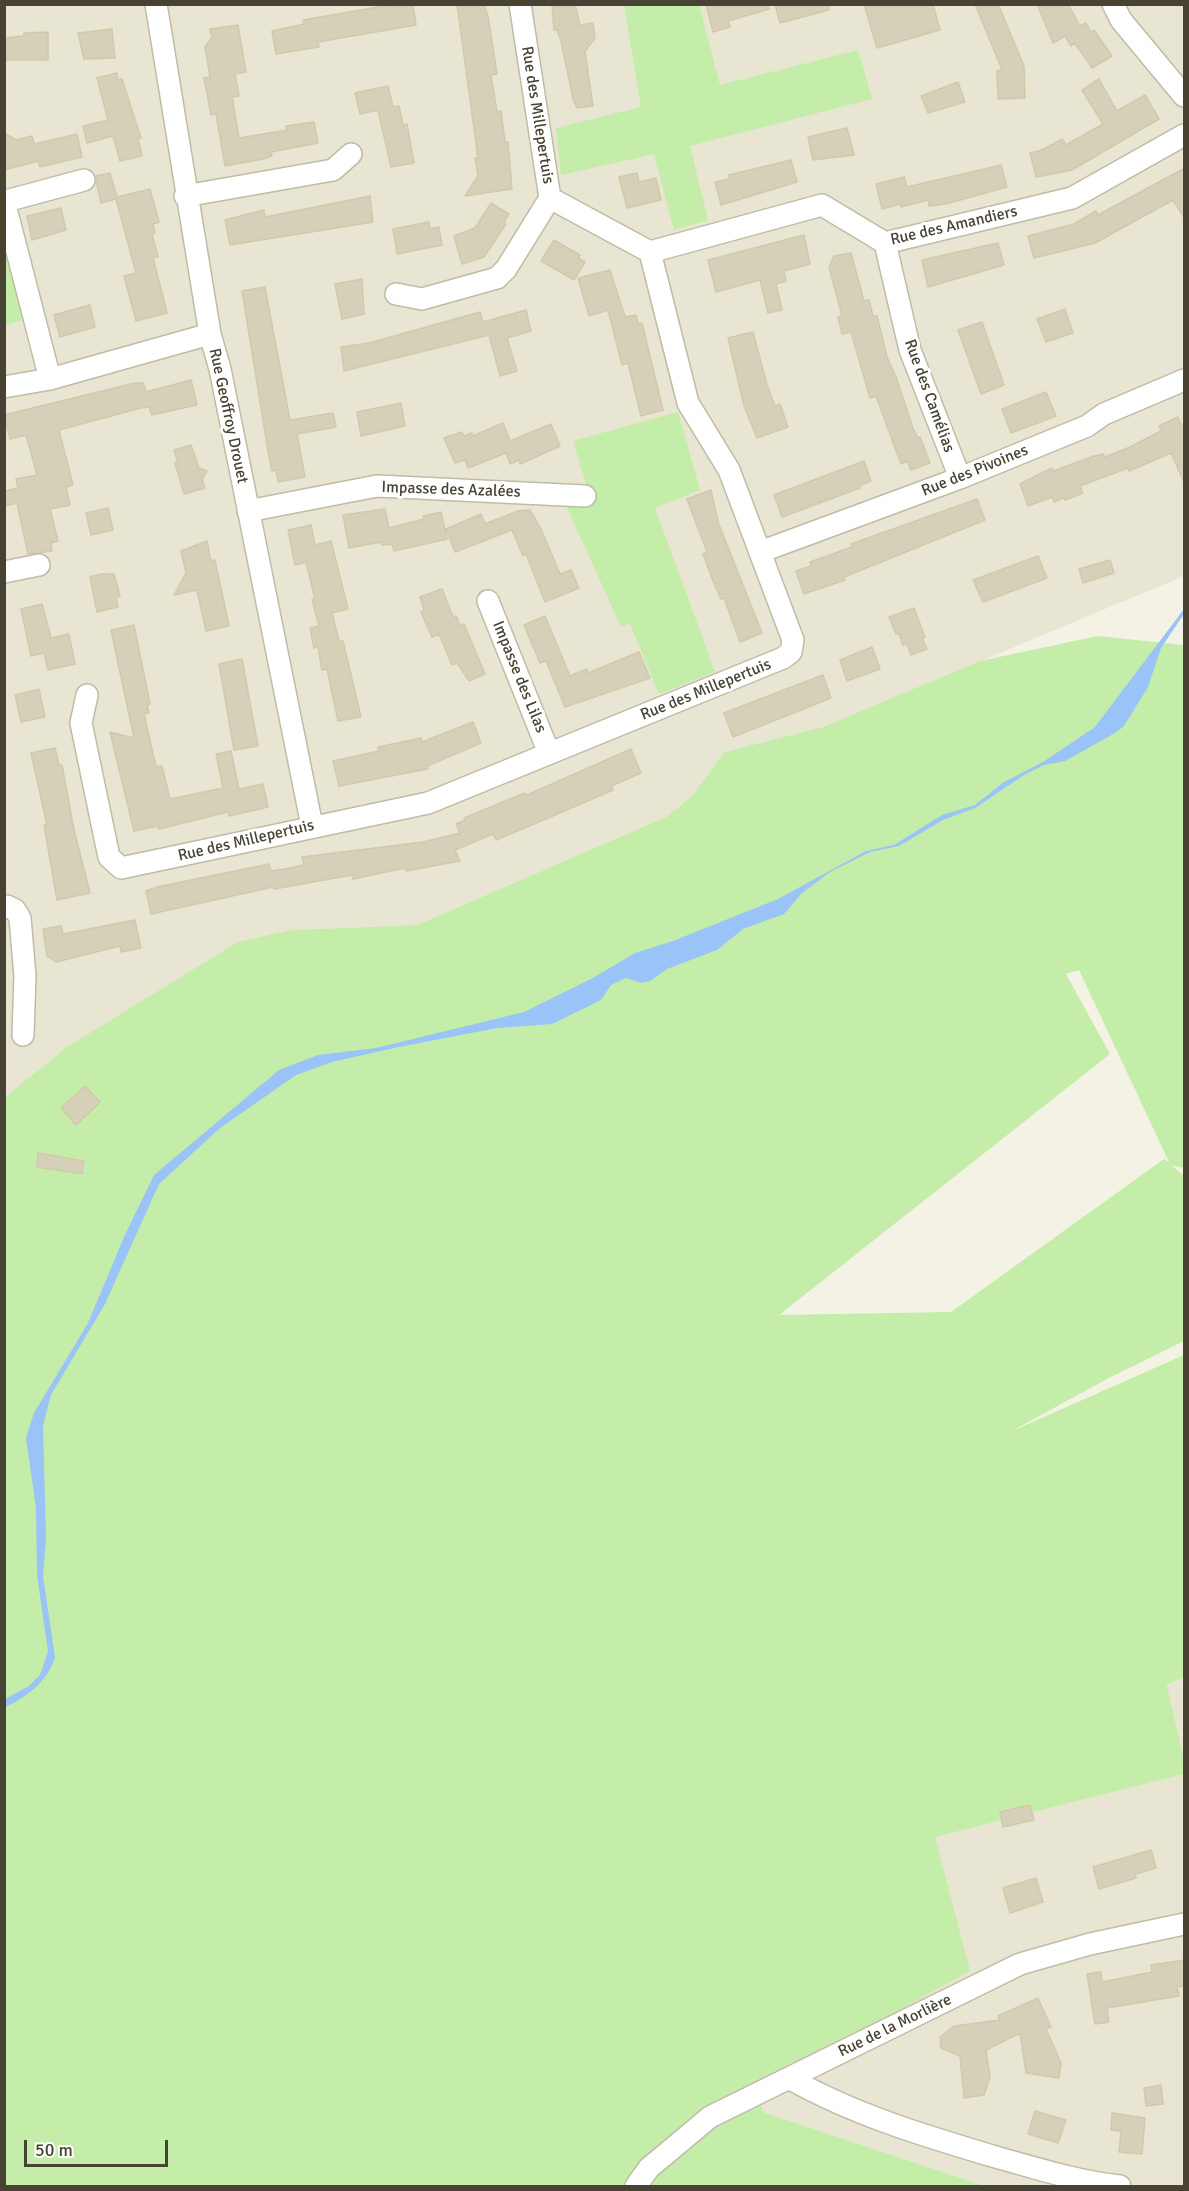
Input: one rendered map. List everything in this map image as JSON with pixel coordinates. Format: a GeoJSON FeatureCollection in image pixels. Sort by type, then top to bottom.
{"type":"FeatureCollection","features":[{"type":"Feature","properties":{"kind":"street","name":"Rue Geoffroy Drouet"},"geometry":{"type":"LineString","coordinates":[[156,4],[210,334],[220,369],[312,826]]}},
{"type":"Feature","properties":{"kind":"street","name":"Rue des Millepertuis"},"geometry":{"type":"LineString","coordinates":[[87,695],[81,723],[109,857],[121,868],[428,803],[734,679],[783,658],[791,652],[793,640],[729,470],[688,403],[650,252],[550,198],[520,4]]}},
{"type":"Feature","properties":{"kind":"street"},"geometry":{"type":"LineString","coordinates":[[1113,4],[1121,20],[1185,96]]}},
{"type":"Feature","properties":{"kind":"street","name":"Rue des Amandiers"},"geometry":{"type":"LineString","coordinates":[[650,252],[822,205],[885,243],[1072,198],[1185,135]]}},
{"type":"Feature","properties":{"kind":"street"},"geometry":{"type":"LineString","coordinates":[[186,196],[333,170],[351,154]]}},
{"type":"Feature","properties":{"kind":"street"},"geometry":{"type":"LineString","coordinates":[[50,379],[5,201],[84,180]]}},
{"type":"Feature","properties":{"kind":"street"},"geometry":{"type":"LineString","coordinates":[[396,294],[422,298],[497,278],[506,269],[550,198]]}},
{"type":"Feature","properties":{"kind":"street","name":"Rue des Camélias"},"geometry":{"type":"LineString","coordinates":[[885,243],[910,350],[960,478]]}},
{"type":"Feature","properties":{"kind":"street"},"geometry":{"type":"LineString","coordinates":[[4,387],[50,379],[210,334]]}},
{"type":"Feature","properties":{"kind":"street","name":"Rue des Pivoines"},"geometry":{"type":"LineString","coordinates":[[760,552],[960,478],[1087,426],[1104,414],[1185,380]]}},
{"type":"Feature","properties":{"kind":"street","name":"Impasse des Azalées"},"geometry":{"type":"LineString","coordinates":[[248,511],[377,486],[585,496]]}},
{"type":"Feature","properties":{"kind":"street"},"geometry":{"type":"LineString","coordinates":[[4,572],[39,565]]}},
{"type":"Feature","properties":{"kind":"street","name":"Impasse des Lilas"},"geometry":{"type":"LineString","coordinates":[[488,601],[549,753]]}},
{"type":"Feature","properties":{"kind":"street"},"geometry":{"type":"LineString","coordinates":[[4,908],[7,906],[15,910],[20,918],[25,976],[23,1035]]}},
{"type":"Feature","properties":{"kind":"street","name":"Rue de la Morlière"},"geometry":{"type":"LineString","coordinates":[[636,2187],[649,2168],[710,2117],[1020,1964],[1090,1944],[1185,1924]]}},
{"type":"Feature","properties":{"kind":"street"},"geometry":{"type":"LineString","coordinates":[[789,2078],[824,2097],[934,2139],[1031,2167],[1120,2187]]}},
{"type":"Feature","properties":{"kind":"shaded area"},"geometry":{"type":"Polygon","coordinates":[[[5,5],[1184,5],[1184,576],[823,727],[724,752],[692,796],[666,817],[417,925],[292,930],[67,1047],[5,1097],[5,5]]]}},
{"type":"Feature","properties":{"kind":"shaded area"},"geometry":{"type":"Polygon","coordinates":[[[1184,1677],[1184,1760],[1167,1685],[1184,1677]]]}},
{"type":"Feature","properties":{"kind":"shaded area"},"geometry":{"type":"Polygon","coordinates":[[[1184,1774],[1184,2186],[985,2186],[763,2112],[756,2089],[934,1837],[1184,1774]]]}},
{"type":"Feature","properties":{"kind":"green space"},"geometry":{"type":"Polygon","coordinates":[[[624,5],[699,5],[720,85],[858,50],[872,99],[690,146],[708,220],[674,230],[654,154],[561,175],[556,128],[641,107],[624,5]]]}},
{"type":"Feature","properties":{"kind":"green space"},"geometry":{"type":"Polygon","coordinates":[[[4,221],[27,319],[5,325],[4,325],[4,221]]]}},
{"type":"Feature","properties":{"kind":"green space"},"geometry":{"type":"Polygon","coordinates":[[[678,412],[700,490],[655,508],[715,672],[659,694],[630,624],[621,627],[566,505],[591,501],[573,441],[678,412]]]}},
{"type":"Feature","properties":{"kind":"green space"},"geometry":{"type":"Polygon","coordinates":[[[1098,636],[1184,645],[1184,1168],[1171,1165],[1184,1176],[1184,1341],[1107,1379],[1010,1432],[1184,1355],[1184,1677],[1167,1685],[1184,1760],[1184,1774],[935,1837],[970,1971],[756,2089],[763,2112],[985,2186],[5,2186],[5,1097],[67,1047],[238,942],[292,930],[417,925],[666,817],[692,796],[724,752],[823,727],[980,661],[1098,636]],[[1079,970],[1066,974],[1110,1054],[779,1315],[951,1312],[1164,1159],[1169,1162],[1079,970]]]}},
{"type":"Feature","properties":{"kind":"water"},"geometry":{"type":"Polygon","coordinates":[[[1184,609],[1184,614],[1161,648],[1148,687],[1124,726],[1115,733],[1065,761],[1044,765],[1024,775],[975,808],[943,820],[899,846],[870,852],[830,872],[802,893],[784,914],[743,929],[717,950],[667,969],[650,981],[641,983],[626,978],[611,985],[601,1000],[552,1024],[497,1028],[399,1047],[332,1062],[296,1075],[220,1128],[159,1184],[105,1304],[51,1395],[43,1426],[46,1538],[43,1576],[55,1657],[47,1674],[35,1688],[21,1699],[5,1707],[5,1699],[29,1686],[40,1675],[48,1651],[37,1575],[36,1508],[26,1438],[34,1413],[88,1323],[124,1237],[154,1175],[279,1070],[318,1055],[376,1048],[524,1012],[593,978],[635,953],[673,941],[778,899],[866,851],[894,845],[942,815],[975,805],[1004,782],[1043,762],[1095,727],[1184,609]]]}},
{"type":"Feature","properties":{"kind":"building"},"geometry":{"type":"Polygon","coordinates":[[[396,4],[413,4],[416,25],[318,42],[319,47],[276,54],[272,31],[304,24],[303,20],[396,4]]]}},
{"type":"Feature","properties":{"kind":"building"},"geometry":{"type":"Polygon","coordinates":[[[457,4],[484,4],[488,16],[497,74],[491,75],[497,112],[501,111],[505,142],[508,142],[512,189],[465,196],[478,176],[475,158],[478,158],[457,4]]]}},
{"type":"Feature","properties":{"kind":"building"},"geometry":{"type":"Polygon","coordinates":[[[552,4],[575,4],[580,25],[593,23],[595,38],[585,51],[593,106],[577,108],[573,99],[561,41],[557,30],[554,30],[552,4]]]}},
{"type":"Feature","properties":{"kind":"building"},"geometry":{"type":"Polygon","coordinates":[[[706,4],[768,4],[769,9],[728,21],[730,27],[713,32],[706,4]]]}},
{"type":"Feature","properties":{"kind":"building"},"geometry":{"type":"Polygon","coordinates":[[[775,4],[829,4],[829,10],[780,23],[775,4]]]}},
{"type":"Feature","properties":{"kind":"building"},"geometry":{"type":"Polygon","coordinates":[[[864,4],[933,4],[940,30],[877,48],[864,4]]]}},
{"type":"Feature","properties":{"kind":"building"},"geometry":{"type":"Polygon","coordinates":[[[975,4],[998,4],[1024,66],[1025,98],[998,99],[997,71],[1002,70],[975,4]]]}},
{"type":"Feature","properties":{"kind":"building"},"geometry":{"type":"Polygon","coordinates":[[[1037,4],[1068,4],[1080,26],[1086,23],[1091,32],[1094,30],[1112,56],[1092,68],[1074,43],[1071,46],[1065,36],[1053,43],[1037,4]]]}},
{"type":"Feature","properties":{"kind":"building"},"geometry":{"type":"Polygon","coordinates":[[[238,25],[246,72],[235,74],[239,96],[232,97],[239,138],[287,130],[286,126],[314,122],[318,143],[271,152],[272,156],[263,159],[225,166],[216,114],[211,115],[204,78],[210,77],[205,47],[212,37],[210,29],[238,25]]]}},
{"type":"Feature","properties":{"kind":"building"},"geometry":{"type":"Polygon","coordinates":[[[112,29],[115,58],[84,59],[78,33],[112,29]]]}},
{"type":"Feature","properties":{"kind":"building"},"geometry":{"type":"Polygon","coordinates":[[[48,32],[48,60],[4,60],[4,38],[24,36],[24,33],[48,32]]]}},
{"type":"Feature","properties":{"kind":"building"},"geometry":{"type":"Polygon","coordinates":[[[117,73],[118,80],[122,79],[141,138],[138,139],[142,156],[120,161],[113,136],[87,143],[83,126],[108,120],[97,78],[117,73]]]}},
{"type":"Feature","properties":{"kind":"building"},"geometry":{"type":"Polygon","coordinates":[[[1099,79],[1117,111],[1145,95],[1159,119],[1072,170],[1036,177],[1030,153],[1042,150],[1062,139],[1066,145],[1103,124],[1082,90],[1099,79]]]}},
{"type":"Feature","properties":{"kind":"building"},"geometry":{"type":"Polygon","coordinates":[[[958,82],[965,102],[928,113],[921,96],[958,82]]]}},
{"type":"Feature","properties":{"kind":"building"},"geometry":{"type":"Polygon","coordinates":[[[388,86],[393,107],[399,106],[403,125],[407,124],[414,163],[391,167],[378,110],[360,114],[355,93],[388,86]]]}},
{"type":"Feature","properties":{"kind":"building"},"geometry":{"type":"Polygon","coordinates":[[[847,128],[854,155],[813,160],[808,137],[847,128]]]}},
{"type":"Feature","properties":{"kind":"building"},"geometry":{"type":"Polygon","coordinates":[[[4,133],[16,140],[32,136],[34,144],[77,134],[82,157],[40,167],[38,161],[4,170],[4,133]]]}},
{"type":"Feature","properties":{"kind":"building"},"geometry":{"type":"Polygon","coordinates":[[[791,160],[797,182],[721,205],[715,182],[730,179],[729,175],[791,160]]]}},
{"type":"Feature","properties":{"kind":"building"},"geometry":{"type":"Polygon","coordinates":[[[1001,165],[1007,187],[946,204],[929,206],[928,200],[882,209],[876,184],[904,177],[907,187],[1001,165]]]}},
{"type":"Feature","properties":{"kind":"building"},"geometry":{"type":"Polygon","coordinates":[[[1185,168],[1185,219],[1173,200],[1095,243],[1034,258],[1028,236],[1074,224],[1096,211],[1098,215],[1185,168]]]}},
{"type":"Feature","properties":{"kind":"building"},"geometry":{"type":"Polygon","coordinates":[[[110,173],[117,197],[150,189],[159,222],[153,224],[155,233],[152,234],[158,257],[153,258],[167,313],[136,321],[124,276],[136,273],[116,199],[101,203],[96,181],[96,176],[110,173]]]}},
{"type":"Feature","properties":{"kind":"building"},"geometry":{"type":"Polygon","coordinates":[[[637,173],[639,182],[656,178],[661,200],[627,208],[619,177],[637,173]]]}},
{"type":"Feature","properties":{"kind":"building"},"geometry":{"type":"Polygon","coordinates":[[[370,196],[373,222],[230,245],[225,220],[264,210],[265,217],[370,196]]]}},
{"type":"Feature","properties":{"kind":"building"},"geometry":{"type":"Polygon","coordinates":[[[491,203],[509,214],[504,222],[506,224],[484,257],[462,264],[454,236],[475,228],[491,203]]]}},
{"type":"Feature","properties":{"kind":"building"},"geometry":{"type":"Polygon","coordinates":[[[61,208],[66,230],[32,240],[27,216],[61,208]]]}},
{"type":"Feature","properties":{"kind":"building"},"geometry":{"type":"Polygon","coordinates":[[[429,222],[430,229],[439,227],[442,245],[397,254],[393,229],[429,222]]]}},
{"type":"Feature","properties":{"kind":"building"},"geometry":{"type":"Polygon","coordinates":[[[804,235],[810,264],[784,271],[786,281],[776,284],[782,310],[768,313],[760,280],[716,292],[708,260],[804,235]]]}},
{"type":"Feature","properties":{"kind":"building"},"geometry":{"type":"Polygon","coordinates":[[[554,240],[580,255],[578,258],[585,262],[574,280],[541,261],[554,240]]]}},
{"type":"Feature","properties":{"kind":"building"},"geometry":{"type":"Polygon","coordinates":[[[998,243],[1004,265],[928,287],[922,260],[998,243]]]}},
{"type":"Feature","properties":{"kind":"building"},"geometry":{"type":"Polygon","coordinates":[[[851,253],[864,301],[869,300],[873,316],[877,316],[887,357],[913,428],[918,438],[920,437],[930,463],[911,470],[907,461],[901,464],[876,396],[870,398],[851,332],[842,334],[838,317],[842,316],[829,267],[834,256],[851,253]]]}},
{"type":"Feature","properties":{"kind":"building"},"geometry":{"type":"Polygon","coordinates":[[[610,270],[625,317],[636,315],[638,323],[642,323],[663,410],[641,416],[628,363],[622,365],[608,310],[589,316],[578,278],[610,270]]]}},
{"type":"Feature","properties":{"kind":"building"},"geometry":{"type":"Polygon","coordinates":[[[362,279],[364,314],[342,319],[335,284],[362,279]]]}},
{"type":"Feature","properties":{"kind":"building"},"geometry":{"type":"Polygon","coordinates":[[[265,287],[290,420],[333,413],[336,427],[297,434],[305,477],[278,482],[276,470],[272,471],[269,457],[242,291],[265,287]]]}},
{"type":"Feature","properties":{"kind":"building"},"geometry":{"type":"Polygon","coordinates":[[[90,305],[95,327],[60,337],[54,315],[90,305]]]}},
{"type":"Feature","properties":{"kind":"building"},"geometry":{"type":"Polygon","coordinates":[[[1065,309],[1073,333],[1046,342],[1037,319],[1065,309]]]}},
{"type":"Feature","properties":{"kind":"building"},"geometry":{"type":"Polygon","coordinates":[[[526,310],[531,331],[507,338],[517,371],[500,376],[489,335],[344,371],[341,347],[369,343],[480,312],[483,322],[526,310]]]}},
{"type":"Feature","properties":{"kind":"building"},"geometry":{"type":"Polygon","coordinates":[[[982,322],[1004,385],[981,394],[958,330],[982,322]]]}},
{"type":"Feature","properties":{"kind":"building"},"geometry":{"type":"Polygon","coordinates":[[[753,332],[767,385],[775,406],[780,404],[788,427],[757,438],[744,406],[728,338],[753,332]]]}},
{"type":"Feature","properties":{"kind":"building"},"geometry":{"type":"Polygon","coordinates":[[[191,380],[197,405],[152,415],[149,407],[141,408],[59,430],[73,485],[66,487],[70,505],[50,509],[58,541],[51,543],[52,551],[28,554],[17,503],[5,506],[5,491],[18,488],[16,479],[37,475],[26,435],[10,439],[4,415],[135,383],[143,383],[146,392],[191,380]]]}},
{"type":"Feature","properties":{"kind":"building"},"geometry":{"type":"Polygon","coordinates":[[[1046,392],[1056,416],[1011,433],[1002,409],[1046,392]]]}},
{"type":"Feature","properties":{"kind":"building"},"geometry":{"type":"Polygon","coordinates":[[[401,403],[405,426],[361,436],[357,412],[401,403]]]}},
{"type":"Feature","properties":{"kind":"building"},"geometry":{"type":"Polygon","coordinates":[[[1178,417],[1185,433],[1185,484],[1171,453],[1129,471],[1128,468],[1080,486],[1083,493],[1065,500],[1064,498],[1054,502],[1052,497],[1028,506],[1020,484],[1052,468],[1053,471],[1103,454],[1105,457],[1130,447],[1161,431],[1159,426],[1178,417]]]}},
{"type":"Feature","properties":{"kind":"building"},"geometry":{"type":"Polygon","coordinates":[[[503,423],[510,441],[551,424],[560,446],[520,464],[519,460],[510,464],[506,453],[468,468],[465,460],[455,463],[444,438],[462,432],[464,436],[472,433],[473,436],[503,423]]]}},
{"type":"Feature","properties":{"kind":"building"},"geometry":{"type":"Polygon","coordinates":[[[191,445],[199,468],[207,471],[202,479],[205,488],[184,494],[175,463],[178,463],[174,450],[191,445]]]}},
{"type":"Feature","properties":{"kind":"building"},"geometry":{"type":"Polygon","coordinates":[[[864,461],[871,481],[859,486],[860,488],[782,517],[774,495],[864,461]]]}},
{"type":"Feature","properties":{"kind":"building"},"geometry":{"type":"Polygon","coordinates":[[[711,490],[718,522],[762,633],[740,642],[724,598],[721,599],[713,581],[703,554],[707,552],[687,499],[711,490]]]}},
{"type":"Feature","properties":{"kind":"building"},"geometry":{"type":"Polygon","coordinates":[[[977,499],[985,520],[844,577],[845,580],[804,594],[796,571],[811,566],[810,562],[852,547],[851,544],[977,499]]]}},
{"type":"Feature","properties":{"kind":"building"},"geometry":{"type":"Polygon","coordinates":[[[108,508],[113,530],[91,535],[86,513],[108,508]]]}},
{"type":"Feature","properties":{"kind":"building"},"geometry":{"type":"Polygon","coordinates":[[[385,509],[389,528],[441,512],[447,539],[394,551],[392,544],[382,545],[381,542],[349,548],[343,515],[385,509]]]}},
{"type":"Feature","properties":{"kind":"building"},"geometry":{"type":"Polygon","coordinates":[[[530,510],[541,529],[560,574],[571,570],[579,588],[545,602],[526,554],[523,556],[512,530],[455,552],[446,529],[481,514],[485,524],[518,511],[530,510]]]}},
{"type":"Feature","properties":{"kind":"building"},"geometry":{"type":"Polygon","coordinates":[[[311,525],[315,545],[331,541],[348,609],[332,613],[339,641],[343,641],[361,717],[338,721],[327,669],[322,670],[318,647],[314,648],[310,628],[319,626],[312,599],[315,599],[306,562],[295,565],[288,530],[311,525]]]}},
{"type":"Feature","properties":{"kind":"building"},"geometry":{"type":"Polygon","coordinates":[[[207,541],[211,561],[215,560],[229,626],[206,631],[197,590],[174,595],[186,573],[181,551],[207,541]]]}},
{"type":"Feature","properties":{"kind":"building"},"geometry":{"type":"Polygon","coordinates":[[[1038,556],[1047,578],[983,602],[973,580],[1038,556]]]}},
{"type":"Feature","properties":{"kind":"building"},"geometry":{"type":"Polygon","coordinates":[[[1110,560],[1114,573],[1083,583],[1079,569],[1110,560]]]}},
{"type":"Feature","properties":{"kind":"building"},"geometry":{"type":"Polygon","coordinates":[[[114,574],[120,596],[116,598],[118,607],[97,612],[90,577],[114,574]]]}},
{"type":"Feature","properties":{"kind":"building"},"geometry":{"type":"Polygon","coordinates":[[[442,589],[453,617],[456,616],[460,625],[464,624],[485,674],[469,681],[457,663],[452,665],[439,634],[432,637],[421,612],[424,610],[420,597],[442,589]]]}},
{"type":"Feature","properties":{"kind":"building"},"geometry":{"type":"Polygon","coordinates":[[[42,604],[51,638],[69,634],[75,664],[48,670],[44,653],[31,656],[21,609],[42,604]]]}},
{"type":"Feature","properties":{"kind":"building"},"geometry":{"type":"Polygon","coordinates":[[[914,608],[927,649],[911,655],[907,644],[903,645],[899,634],[896,634],[889,617],[914,608]]]}},
{"type":"Feature","properties":{"kind":"building"},"geometry":{"type":"Polygon","coordinates":[[[545,616],[570,676],[587,669],[588,673],[639,652],[650,678],[565,707],[546,661],[540,663],[524,625],[545,616]]]}},
{"type":"Feature","properties":{"kind":"building"},"geometry":{"type":"Polygon","coordinates":[[[134,625],[150,704],[147,705],[149,713],[144,714],[156,767],[162,766],[170,799],[223,788],[216,754],[231,751],[239,789],[263,784],[268,807],[229,816],[228,812],[159,829],[158,826],[134,831],[110,732],[134,738],[111,630],[134,625]]]}},
{"type":"Feature","properties":{"kind":"building"},"geometry":{"type":"Polygon","coordinates":[[[872,647],[880,669],[847,681],[840,660],[872,647]]]}},
{"type":"Feature","properties":{"kind":"building"},"geometry":{"type":"Polygon","coordinates":[[[242,659],[258,746],[234,750],[219,664],[242,659]]]}},
{"type":"Feature","properties":{"kind":"building"},"geometry":{"type":"Polygon","coordinates":[[[823,675],[831,698],[733,737],[724,713],[823,675]]]}},
{"type":"Feature","properties":{"kind":"building"},"geometry":{"type":"Polygon","coordinates":[[[39,689],[45,717],[21,722],[15,695],[39,689]]]}},
{"type":"Feature","properties":{"kind":"building"},"geometry":{"type":"Polygon","coordinates":[[[473,722],[481,743],[427,766],[428,769],[339,786],[333,761],[379,751],[378,747],[421,738],[422,742],[473,722]]]}},
{"type":"Feature","properties":{"kind":"building"},"geometry":{"type":"Polygon","coordinates":[[[55,748],[59,765],[62,765],[74,830],[90,893],[57,900],[44,825],[47,825],[31,753],[55,748]]]}},
{"type":"Feature","properties":{"kind":"building"},"geometry":{"type":"Polygon","coordinates":[[[631,749],[641,773],[611,786],[613,790],[496,840],[493,834],[455,850],[460,861],[406,871],[405,868],[353,879],[352,875],[274,889],[273,887],[151,914],[146,891],[157,887],[269,864],[271,871],[285,869],[304,865],[302,857],[423,842],[460,833],[456,824],[465,820],[464,818],[525,793],[527,795],[631,749]]]}},
{"type":"Feature","properties":{"kind":"building"},"geometry":{"type":"Polygon","coordinates":[[[135,920],[141,948],[121,952],[120,946],[56,962],[47,956],[43,929],[61,926],[63,934],[135,920]]]}},
{"type":"Feature","properties":{"kind":"building"},"geometry":{"type":"Polygon","coordinates":[[[85,1086],[100,1102],[76,1125],[61,1108],[85,1086]]]}},
{"type":"Feature","properties":{"kind":"building"},"geometry":{"type":"Polygon","coordinates":[[[38,1153],[84,1161],[82,1174],[37,1167],[38,1153]]]}},
{"type":"Feature","properties":{"kind":"building"},"geometry":{"type":"Polygon","coordinates":[[[1030,1805],[1034,1820],[1003,1827],[1000,1812],[1030,1805]]]}},
{"type":"Feature","properties":{"kind":"building"},"geometry":{"type":"Polygon","coordinates":[[[1151,1850],[1156,1868],[1135,1874],[1136,1878],[1099,1889],[1093,1867],[1151,1850]]]}},
{"type":"Feature","properties":{"kind":"building"},"geometry":{"type":"Polygon","coordinates":[[[1036,1878],[1043,1902],[1010,1913],[1003,1888],[1036,1878]]]}},
{"type":"Feature","properties":{"kind":"building"},"geometry":{"type":"Polygon","coordinates":[[[1185,1960],[1185,1986],[1177,1987],[1179,1996],[1107,2008],[1109,2022],[1095,2024],[1087,1974],[1101,1972],[1102,1982],[1152,1972],[1151,1965],[1185,1960]]]}},
{"type":"Feature","properties":{"kind":"building"},"geometry":{"type":"Polygon","coordinates":[[[1038,1998],[1051,2027],[1046,2029],[1061,2063],[1059,2078],[1026,2073],[1020,2033],[986,2050],[990,2077],[984,2095],[964,2098],[960,2056],[941,2048],[940,2037],[954,2026],[1000,2020],[998,2016],[1038,1998]]]}},
{"type":"Feature","properties":{"kind":"building"},"geometry":{"type":"Polygon","coordinates":[[[1161,2085],[1163,2104],[1146,2106],[1144,2088],[1161,2085]]]}},
{"type":"Feature","properties":{"kind":"building"},"geometry":{"type":"Polygon","coordinates":[[[1035,2111],[1066,2120],[1058,2143],[1028,2134],[1035,2111]]]}},
{"type":"Feature","properties":{"kind":"building"},"geometry":{"type":"Polygon","coordinates":[[[1112,2113],[1145,2118],[1142,2154],[1119,2152],[1121,2131],[1111,2130],[1112,2113]]]}}]}
